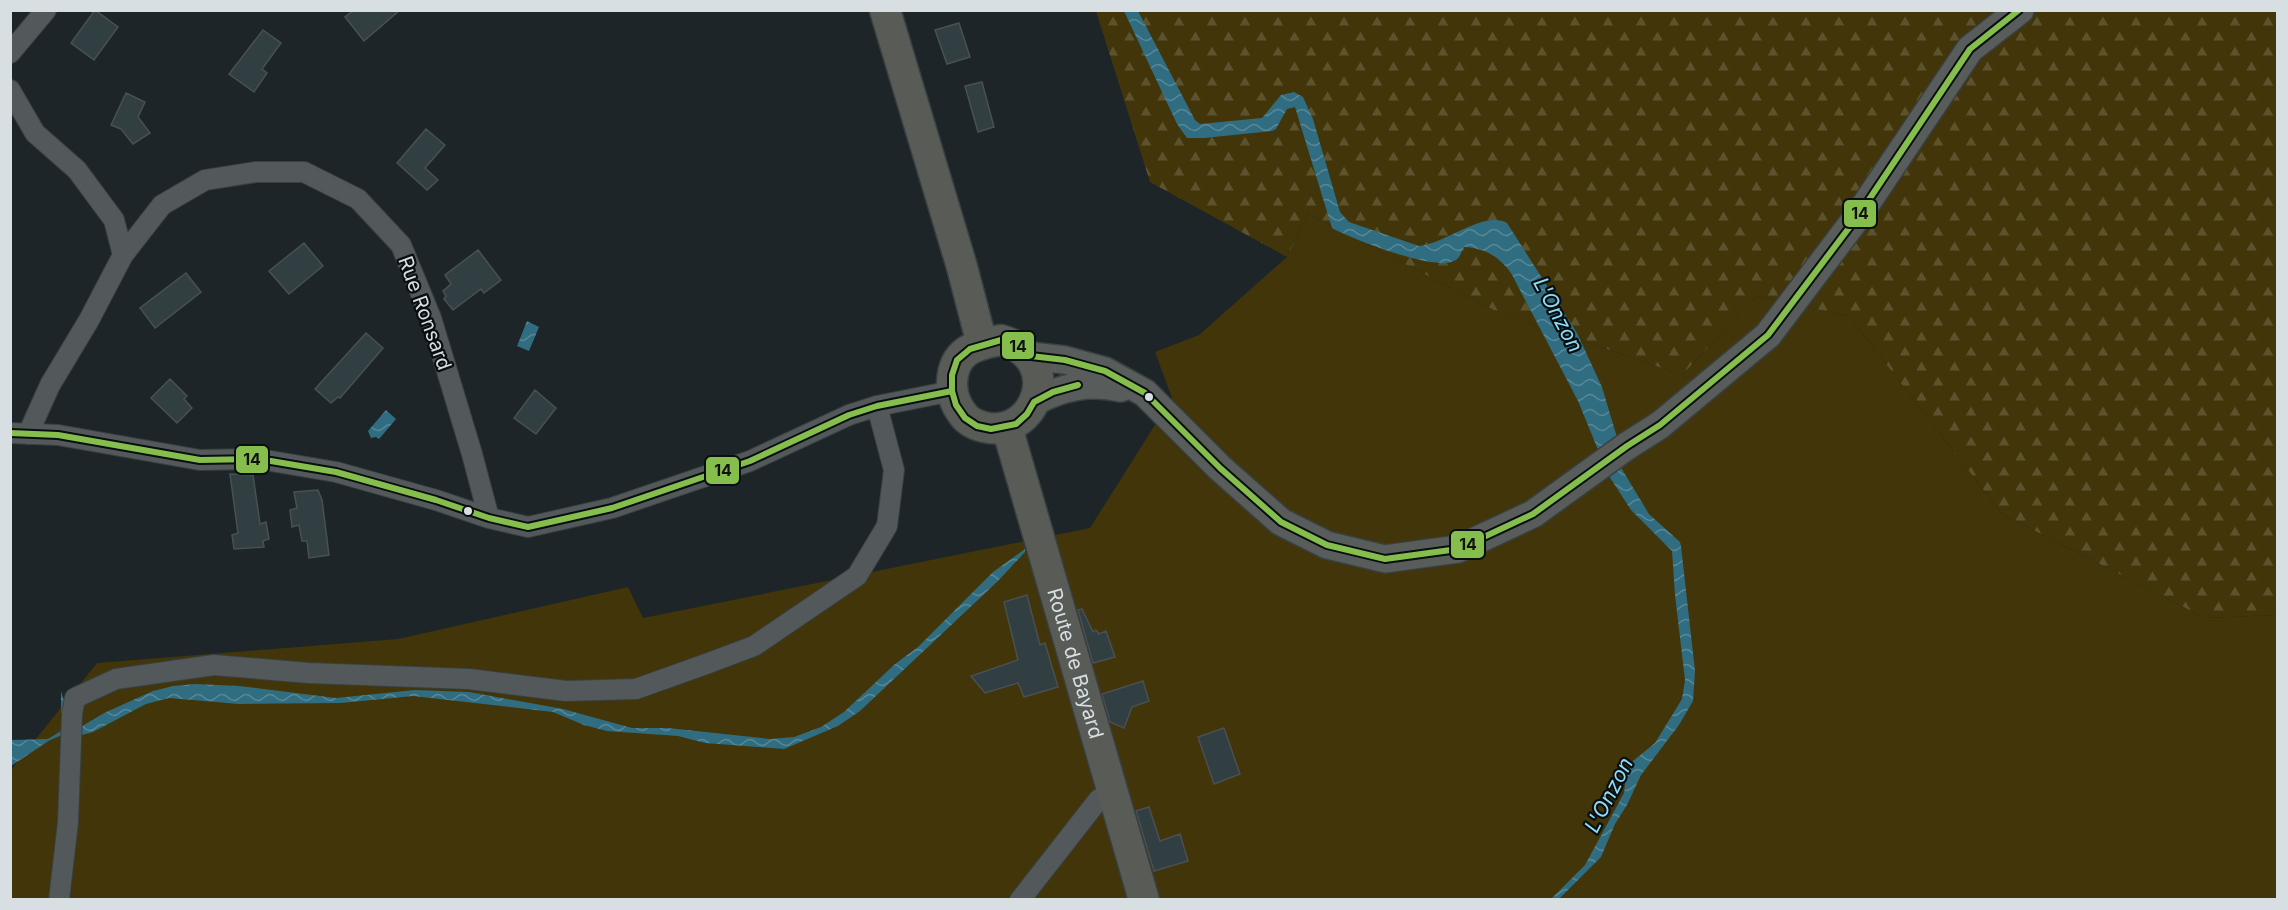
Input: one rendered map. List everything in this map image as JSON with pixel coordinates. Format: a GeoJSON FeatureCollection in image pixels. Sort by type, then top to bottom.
{"type":"FeatureCollection","features":[{"type":"Feature","properties":{"kind":"main road"},"geometry":{"type":"LineString","coordinates":[[885,10],[962,267],[982,344]]}},
{"type":"Feature","properties":{"kind":"main road"},"geometry":{"type":"LineString","coordinates":[[1031,356],[1038,379],[1034,402],[1027,414],[1016,424],[991,429],[977,426],[965,418],[956,405],[952,391],[952,375],[957,360],[970,349],[1001,340],[1016,344],[1031,356],[1057,358],[1105,371],[1145,393],[1254,500],[1281,522],[1327,545],[1385,560],[1458,549],[1533,514],[1660,425],[1768,334],[1858,216],[1970,49],[2020,10]]}},
{"type":"Feature","properties":{"kind":"main road"},"geometry":{"type":"LineString","coordinates":[[1034,402],[1053,392],[1078,385],[1111,386],[1145,393]]}},
{"type":"Feature","properties":{"kind":"main road","name":"Route de Bayard"},"geometry":{"type":"LineString","coordinates":[[1008,427],[1144,900]]}},
{"type":"Feature","properties":{"kind":"street"},"geometry":{"type":"LineString","coordinates":[[10,53],[46,10]]}},
{"type":"Feature","properties":{"kind":"street"},"geometry":{"type":"LineString","coordinates":[[10,90],[35,133],[77,170],[114,220],[123,255]]}},
{"type":"Feature","properties":{"kind":"street","name":"Rue Ronsard"},"geometry":{"type":"LineString","coordinates":[[19,433],[89,320],[123,255],[162,205],[205,180],[256,172],[304,172],[358,200],[401,245],[431,318],[489,518]]}},
{"type":"Feature","properties":{"kind":"street"},"geometry":{"type":"LineString","coordinates":[[19,433],[58,435],[200,460],[259,459],[336,472],[426,497],[489,518],[528,527],[612,508],[750,461],[849,416],[877,406],[952,391]]}},
{"type":"Feature","properties":{"kind":"street"},"geometry":{"type":"LineString","coordinates":[[59,900],[68,822],[72,714],[75,698],[116,679],[214,664],[309,673],[469,679],[566,691],[636,689],[706,664],[754,646],[857,576],[887,526],[894,470],[877,406]]}},
{"type":"Feature","properties":{"kind":"street"},"geometry":{"type":"LineString","coordinates":[[1020,900],[1099,799],[1113,793]]}},
{"type":"Feature","properties":{"kind":"green space"},"geometry":{"type":"Polygon","coordinates":[[[1096,11],[2277,11],[2277,615],[2205,618],[2002,514],[1849,316],[1756,296],[1682,375],[1494,310],[1308,214],[1287,257],[1150,182],[1096,11]]]}},
{"type":"Feature","properties":{"kind":"green space"},"geometry":{"type":"Polygon","coordinates":[[[1308,214],[1494,310],[1682,375],[1756,296],[1849,316],[2002,514],[2205,618],[2277,615],[2277,899],[11,899],[10,771],[97,663],[398,639],[628,587],[643,618],[1090,528],[1172,398],[1155,352],[1199,335],[1287,257],[1308,214]]]}},
{"type":"Feature","properties":{"kind":"water","name":"L'Onzon"},"geometry":{"type":"Polygon","coordinates":[[[1124,11],[1138,11],[1195,120],[1200,124],[1262,118],[1281,95],[1294,92],[1303,97],[1313,119],[1340,212],[1349,222],[1419,246],[1487,221],[1498,220],[1507,223],[1577,333],[1602,387],[1619,444],[1601,457],[1578,401],[1511,273],[1501,262],[1484,251],[1464,247],[1458,258],[1448,263],[1415,259],[1375,246],[1332,228],[1295,107],[1287,109],[1276,129],[1272,131],[1187,138],[1177,124],[1124,11]]]}},
{"type":"Feature","properties":{"kind":"water"},"geometry":{"type":"Polygon","coordinates":[[[527,321],[539,327],[529,351],[517,346],[527,321]]]}},
{"type":"Feature","properties":{"kind":"water"},"geometry":{"type":"Polygon","coordinates":[[[386,410],[396,419],[379,439],[371,438],[368,431],[386,410]]]}},
{"type":"Feature","properties":{"kind":"water"},"geometry":{"type":"Polygon","coordinates":[[[1620,466],[1649,514],[1680,542],[1695,671],[1693,701],[1679,725],[1641,775],[1615,824],[1601,857],[1559,899],[1550,900],[1585,865],[1624,793],[1626,776],[1633,761],[1655,743],[1682,699],[1685,680],[1672,551],[1631,510],[1609,476],[1620,466]]]}},
{"type":"Feature","properties":{"kind":"water"},"geometry":{"type":"Polygon","coordinates":[[[1025,549],[1025,552],[998,581],[860,711],[838,726],[784,749],[705,743],[678,736],[607,731],[584,725],[553,712],[413,696],[341,703],[239,704],[169,698],[146,704],[93,732],[74,737],[62,735],[50,740],[11,766],[11,740],[48,739],[61,731],[61,691],[74,731],[104,713],[153,691],[195,684],[239,686],[336,698],[415,690],[469,692],[563,709],[632,728],[668,728],[770,739],[794,737],[821,727],[844,712],[895,664],[918,647],[993,572],[1025,549]]]}},
{"type":"Feature","properties":{"kind":"building"},"geometry":{"type":"Polygon","coordinates":[[[95,10],[118,27],[94,60],[71,43],[95,10]]]}},
{"type":"Feature","properties":{"kind":"building"},"geometry":{"type":"Polygon","coordinates":[[[354,10],[400,10],[364,41],[345,17],[354,10]]]}},
{"type":"Feature","properties":{"kind":"building"},"geometry":{"type":"Polygon","coordinates":[[[959,23],[970,57],[947,64],[935,30],[959,23]]]}},
{"type":"Feature","properties":{"kind":"building"},"geometry":{"type":"Polygon","coordinates":[[[263,30],[281,43],[262,69],[267,73],[254,92],[229,74],[263,30]]]}},
{"type":"Feature","properties":{"kind":"building"},"geometry":{"type":"Polygon","coordinates":[[[982,82],[994,127],[978,132],[965,86],[982,82]]]}},
{"type":"Feature","properties":{"kind":"building"},"geometry":{"type":"Polygon","coordinates":[[[126,93],[145,102],[138,117],[150,133],[133,144],[121,129],[111,125],[126,93]]]}},
{"type":"Feature","properties":{"kind":"building"},"geometry":{"type":"Polygon","coordinates":[[[426,129],[445,145],[425,168],[438,180],[427,190],[397,163],[426,129]]]}},
{"type":"Feature","properties":{"kind":"building"},"geometry":{"type":"Polygon","coordinates":[[[304,243],[323,266],[289,294],[269,271],[304,243]]]}},
{"type":"Feature","properties":{"kind":"building"},"geometry":{"type":"Polygon","coordinates":[[[478,250],[501,280],[484,293],[481,289],[453,310],[444,299],[446,296],[443,291],[451,284],[445,275],[478,250]]]}},
{"type":"Feature","properties":{"kind":"building"},"geometry":{"type":"Polygon","coordinates":[[[186,273],[201,292],[155,328],[140,308],[186,273]]]}},
{"type":"Feature","properties":{"kind":"building"},"geometry":{"type":"Polygon","coordinates":[[[366,333],[383,348],[340,398],[338,397],[331,403],[315,389],[366,333]]]}},
{"type":"Feature","properties":{"kind":"building"},"geometry":{"type":"Polygon","coordinates":[[[170,379],[187,396],[184,399],[192,408],[177,423],[151,398],[170,379]]]}},
{"type":"Feature","properties":{"kind":"building"},"geometry":{"type":"Polygon","coordinates":[[[535,390],[556,408],[536,434],[514,418],[535,390]]]}},
{"type":"Feature","properties":{"kind":"building"},"geometry":{"type":"Polygon","coordinates":[[[230,474],[253,475],[260,524],[266,522],[269,539],[263,541],[264,547],[234,549],[232,535],[238,533],[230,474]]]}},
{"type":"Feature","properties":{"kind":"building"},"geometry":{"type":"Polygon","coordinates":[[[318,490],[322,500],[329,555],[309,558],[307,541],[302,541],[299,525],[292,527],[290,510],[297,508],[294,492],[318,490]]]}},
{"type":"Feature","properties":{"kind":"building"},"geometry":{"type":"Polygon","coordinates":[[[1027,595],[1040,645],[1045,643],[1058,687],[1024,697],[1018,683],[985,693],[971,676],[1018,660],[1004,602],[1027,595]]]}},
{"type":"Feature","properties":{"kind":"building"},"geometry":{"type":"Polygon","coordinates":[[[1082,609],[1093,632],[1096,630],[1099,634],[1106,631],[1115,657],[1093,663],[1078,610],[1082,609]]]}},
{"type":"Feature","properties":{"kind":"building"},"geometry":{"type":"Polygon","coordinates":[[[1143,681],[1149,701],[1132,707],[1124,728],[1110,722],[1102,694],[1143,681]]]}},
{"type":"Feature","properties":{"kind":"building"},"geometry":{"type":"Polygon","coordinates":[[[1224,728],[1240,774],[1214,784],[1198,737],[1224,728]]]}},
{"type":"Feature","properties":{"kind":"building"},"geometry":{"type":"Polygon","coordinates":[[[1149,807],[1160,841],[1180,834],[1188,861],[1154,871],[1136,811],[1149,807]]]}},
{"type":"Feature","properties":{"kind":"transit line","name":"14"},"geometry":{"type":"LineString","coordinates":[[1078,385],[1053,392],[1034,402],[1027,414],[1016,424],[991,429],[977,426],[965,418],[956,405],[952,391],[952,375],[957,360],[970,349],[1001,340],[1016,344],[1031,356],[1065,360],[1105,371],[1145,393],[1220,468],[1281,522],[1327,545],[1385,559],[1458,549],[1533,514],[1660,425],[1768,335],[1858,216],[1970,49],[2019,10]]}},
{"type":"Feature","properties":{"kind":"transit line","name":"14"},"geometry":{"type":"LineString","coordinates":[[10,433],[58,435],[200,460],[259,459],[336,472],[436,500],[489,518],[528,527],[612,508],[750,461],[849,415],[877,406],[952,391]]}}]}
